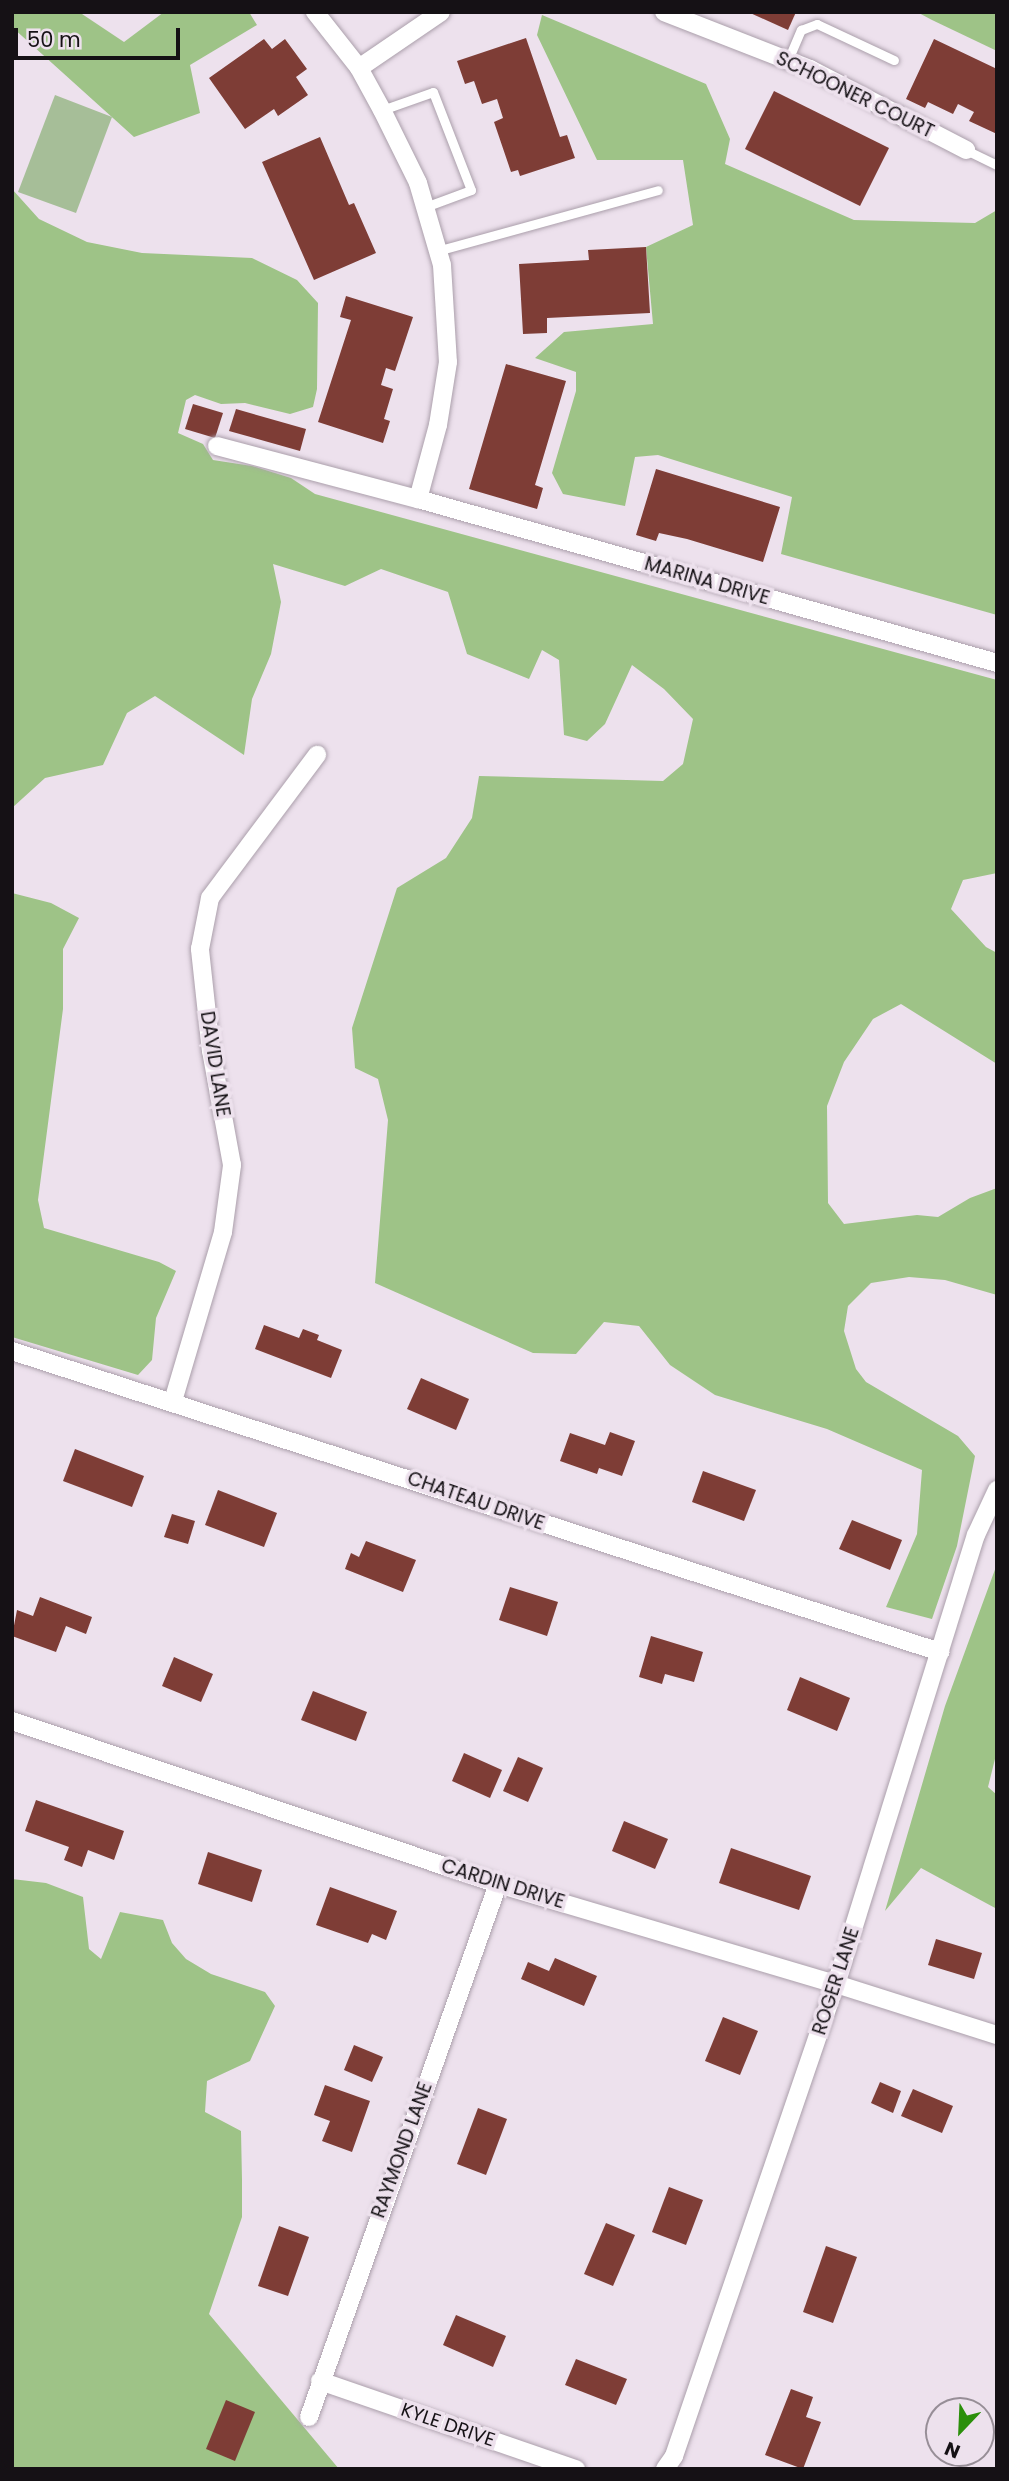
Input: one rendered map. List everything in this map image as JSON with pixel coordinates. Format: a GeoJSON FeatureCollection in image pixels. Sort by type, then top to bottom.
{"type":"FeatureCollection","features":[{"type":"Feature","properties":{"kind":"street"},"geometry":{"type":"LineString","coordinates":[[315,12],[359,68],[382,110],[418,183],[442,265],[448,362],[438,425],[418,499]]}},
{"type":"Feature","properties":{"kind":"street"},"geometry":{"type":"LineString","coordinates":[[359,68],[441,12]]}},
{"type":"Feature","properties":{"kind":"street","name":"SCHOONER COURT"},"geometry":{"type":"LineString","coordinates":[[664,12],[788,60],[966,150]]}},
{"type":"Feature","properties":{"kind":"street","name":"MARINA DRIVE"},"geometry":{"type":"LineString","coordinates":[[217,446],[418,499],[997,663]]}},
{"type":"Feature","properties":{"kind":"street","name":"DAVID LANE"},"geometry":{"type":"LineString","coordinates":[[173,1401],[223,1232],[233,1165],[211,1051],[200,949],[210,898],[317,755]]}},
{"type":"Feature","properties":{"kind":"street","name":"CHATEAU DRIVE"},"geometry":{"type":"LineString","coordinates":[[12,1351],[173,1401],[940,1652]]}},
{"type":"Feature","properties":{"kind":"street","name":"ROGER LANE"},"geometry":{"type":"LineString","coordinates":[[665,2469],[674,2456],[836,1984],[976,1535],[997,1490]]}},
{"type":"Feature","properties":{"kind":"street","name":"CARDIN DRIVE"},"geometry":{"type":"LineString","coordinates":[[12,1721],[498,1884],[836,1984],[997,2035]]}},
{"type":"Feature","properties":{"kind":"street","name":"RAYMOND LANE"},"geometry":{"type":"LineString","coordinates":[[309,2417],[498,1884]]}},
{"type":"Feature","properties":{"kind":"street","name":"KYLE DRIVE"},"geometry":{"type":"LineString","coordinates":[[320,2381],[576,2469]]}},
{"type":"Feature","properties":{"kind":"lane"},"geometry":{"type":"LineString","coordinates":[[788,60],[801,30],[817,24],[894,60]]}},
{"type":"Feature","properties":{"kind":"lane"},"geometry":{"type":"LineString","coordinates":[[382,110],[433,92],[471,190],[425,207]]}},
{"type":"Feature","properties":{"kind":"lane"},"geometry":{"type":"LineString","coordinates":[[966,150],[997,165]]}},
{"type":"Feature","properties":{"kind":"lane"},"geometry":{"type":"LineString","coordinates":[[437,251],[658,190]]}},
{"type":"Feature","properties":{"kind":"green space"},"geometry":{"type":"Polygon","coordinates":[[[12,12],[79,12],[124,42],[164,12],[249,12],[257,25],[190,65],[200,113],[134,137],[12,27],[12,12]]]}},
{"type":"Feature","properties":{"kind":"green space"},"geometry":{"type":"Polygon","coordinates":[[[917,12],[997,12],[997,51],[932,20],[917,12]]]}},
{"type":"Feature","properties":{"kind":"green space"},"geometry":{"type":"Polygon","coordinates":[[[542,15],[706,84],[730,139],[725,164],[854,220],[975,223],[997,210],[997,615],[781,554],[792,497],[658,455],[635,457],[625,506],[563,494],[552,473],[576,391],[576,372],[535,358],[564,332],[653,324],[646,247],[693,225],[683,160],[597,160],[537,35],[542,15]]]}},
{"type":"Feature","properties":{"kind":"green space"},"geometry":{"type":"Polygon","coordinates":[[[55,95],[112,117],[76,213],[18,192],[55,95]]]}},
{"type":"Feature","properties":{"kind":"green space"},"geometry":{"type":"Polygon","coordinates":[[[12,189],[39,219],[87,242],[142,253],[252,258],[297,280],[318,303],[317,389],[313,407],[290,414],[245,403],[221,404],[195,395],[186,400],[178,433],[203,444],[213,460],[252,466],[291,478],[315,494],[997,680],[997,873],[963,880],[951,909],[986,947],[997,953],[997,1064],[901,1004],[873,1019],[844,1062],[827,1106],[828,1203],[844,1224],[917,1215],[938,1217],[970,1198],[997,1188],[997,1295],[945,1280],[909,1277],[871,1283],[848,1306],[844,1331],[856,1369],[866,1382],[958,1436],[975,1456],[957,1546],[932,1619],[886,1607],[917,1534],[922,1470],[827,1429],[715,1395],[670,1365],[639,1326],[604,1322],[576,1354],[533,1353],[375,1283],[388,1120],[378,1079],[355,1068],[352,1028],[397,888],[446,858],[472,818],[479,776],[663,781],[683,764],[693,719],[664,689],[632,665],[605,724],[587,741],[564,735],[559,660],[542,650],[529,679],[467,654],[448,592],[381,569],[345,586],[273,564],[281,602],[271,654],[252,699],[244,755],[155,696],[127,713],[103,765],[45,778],[12,808],[12,189]]]}},
{"type":"Feature","properties":{"kind":"green space"},"geometry":{"type":"Polygon","coordinates":[[[12,893],[51,903],[79,918],[63,949],[63,1009],[38,1200],[44,1228],[159,1262],[176,1271],[156,1318],[152,1360],[138,1375],[12,1337],[12,893]]]}},
{"type":"Feature","properties":{"kind":"green space"},"geometry":{"type":"Polygon","coordinates":[[[997,1564],[997,1751],[988,1787],[997,1795],[997,1909],[921,1868],[885,1911],[945,1706],[997,1564]]]}},
{"type":"Feature","properties":{"kind":"green space"},"geometry":{"type":"Polygon","coordinates":[[[12,1879],[46,1883],[83,1897],[89,1949],[101,1959],[120,1912],[163,1920],[172,1943],[186,1959],[211,1974],[265,1992],[275,2006],[250,2061],[207,2081],[205,2112],[241,2131],[242,2180],[242,2217],[209,2314],[339,2469],[12,2469],[12,1879]]]}},
{"type":"Feature","properties":{"kind":"building"},"geometry":{"type":"Polygon","coordinates":[[[748,12],[796,12],[788,30],[748,12]]]}},
{"type":"Feature","properties":{"kind":"building"},"geometry":{"type":"Polygon","coordinates":[[[526,38],[560,137],[567,135],[575,158],[520,176],[518,170],[511,172],[494,122],[503,118],[497,99],[482,104],[474,81],[465,84],[457,61],[526,38]]]}},
{"type":"Feature","properties":{"kind":"building"},"geometry":{"type":"Polygon","coordinates":[[[264,39],[272,49],[285,39],[307,69],[296,77],[308,95],[278,116],[274,109],[245,129],[209,78],[264,39]]]}},
{"type":"Feature","properties":{"kind":"building"},"geometry":{"type":"Polygon","coordinates":[[[934,39],[997,69],[997,134],[969,121],[974,112],[958,104],[953,114],[928,102],[925,108],[906,99],[934,39]]]}},
{"type":"Feature","properties":{"kind":"building"},"geometry":{"type":"Polygon","coordinates":[[[774,91],[889,148],[860,206],[745,149],[774,91]]]}},
{"type":"Feature","properties":{"kind":"building"},"geometry":{"type":"Polygon","coordinates":[[[320,137],[349,205],[354,203],[376,253],[314,280],[262,162],[320,137]]]}},
{"type":"Feature","properties":{"kind":"building"},"geometry":{"type":"Polygon","coordinates":[[[646,247],[650,313],[547,318],[547,333],[523,334],[519,264],[589,260],[588,250],[646,247]]]}},
{"type":"Feature","properties":{"kind":"building"},"geometry":{"type":"Polygon","coordinates":[[[346,296],[413,317],[395,371],[386,368],[381,385],[393,389],[384,419],[390,421],[383,443],[318,422],[351,320],[340,317],[346,296]]]}},
{"type":"Feature","properties":{"kind":"building"},"geometry":{"type":"Polygon","coordinates":[[[506,364],[566,381],[535,485],[543,488],[537,509],[469,489],[506,364]]]}},
{"type":"Feature","properties":{"kind":"building"},"geometry":{"type":"Polygon","coordinates":[[[193,404],[223,413],[215,438],[185,429],[193,404]]]}},
{"type":"Feature","properties":{"kind":"building"},"geometry":{"type":"Polygon","coordinates":[[[236,409],[306,429],[300,451],[229,431],[236,409]]]}},
{"type":"Feature","properties":{"kind":"building"},"geometry":{"type":"Polygon","coordinates":[[[656,469],[780,507],[763,562],[659,533],[656,541],[636,535],[656,469]]]}},
{"type":"Feature","properties":{"kind":"building"},"geometry":{"type":"Polygon","coordinates":[[[264,1325],[299,1338],[303,1329],[319,1335],[317,1340],[342,1350],[331,1378],[255,1349],[264,1325]]]}},
{"type":"Feature","properties":{"kind":"building"},"geometry":{"type":"Polygon","coordinates":[[[421,1378],[469,1399],[456,1430],[407,1409],[421,1378]]]}},
{"type":"Feature","properties":{"kind":"building"},"geometry":{"type":"Polygon","coordinates":[[[610,1432],[635,1441],[622,1476],[599,1468],[597,1474],[560,1461],[570,1433],[605,1445],[610,1432]]]}},
{"type":"Feature","properties":{"kind":"building"},"geometry":{"type":"Polygon","coordinates":[[[75,1449],[144,1476],[132,1507],[63,1481],[75,1449]]]}},
{"type":"Feature","properties":{"kind":"building"},"geometry":{"type":"Polygon","coordinates":[[[703,1471],[756,1490],[744,1521],[692,1502],[703,1471]]]}},
{"type":"Feature","properties":{"kind":"building"},"geometry":{"type":"Polygon","coordinates":[[[218,1490],[277,1513],[264,1547],[205,1525],[218,1490]]]}},
{"type":"Feature","properties":{"kind":"building"},"geometry":{"type":"Polygon","coordinates":[[[172,1514],[195,1521],[188,1544],[164,1537],[172,1514]]]}},
{"type":"Feature","properties":{"kind":"building"},"geometry":{"type":"Polygon","coordinates":[[[852,1520],[902,1540],[890,1570],[839,1549],[852,1520]]]}},
{"type":"Feature","properties":{"kind":"building"},"geometry":{"type":"Polygon","coordinates":[[[366,1541],[416,1560],[403,1592],[345,1569],[351,1553],[359,1557],[366,1541]]]}},
{"type":"Feature","properties":{"kind":"building"},"geometry":{"type":"Polygon","coordinates":[[[510,1587],[558,1602],[547,1636],[499,1620],[510,1587]]]}},
{"type":"Feature","properties":{"kind":"building"},"geometry":{"type":"Polygon","coordinates":[[[40,1597],[92,1617],[86,1634],[66,1626],[56,1652],[12,1636],[17,1610],[33,1616],[40,1597]]]}},
{"type":"Feature","properties":{"kind":"building"},"geometry":{"type":"Polygon","coordinates":[[[651,1636],[703,1652],[694,1682],[665,1674],[662,1684],[639,1677],[651,1636]]]}},
{"type":"Feature","properties":{"kind":"building"},"geometry":{"type":"Polygon","coordinates":[[[174,1657],[213,1674],[201,1702],[162,1686],[174,1657]]]}},
{"type":"Feature","properties":{"kind":"building"},"geometry":{"type":"Polygon","coordinates":[[[800,1677],[850,1698],[837,1731],[787,1710],[800,1677]]]}},
{"type":"Feature","properties":{"kind":"building"},"geometry":{"type":"Polygon","coordinates":[[[313,1691],[367,1712],[356,1741],[301,1720],[313,1691]]]}},
{"type":"Feature","properties":{"kind":"building"},"geometry":{"type":"Polygon","coordinates":[[[464,1753],[502,1770],[490,1798],[452,1781],[464,1753]]]}},
{"type":"Feature","properties":{"kind":"building"},"geometry":{"type":"Polygon","coordinates":[[[518,1757],[543,1768],[528,1802],[503,1791],[518,1757]]]}},
{"type":"Feature","properties":{"kind":"building"},"geometry":{"type":"Polygon","coordinates":[[[36,1800],[124,1831],[114,1860],[88,1850],[82,1867],[64,1860],[69,1847],[25,1831],[36,1800]]]}},
{"type":"Feature","properties":{"kind":"building"},"geometry":{"type":"Polygon","coordinates":[[[624,1821],[668,1839],[655,1869],[612,1851],[624,1821]]]}},
{"type":"Feature","properties":{"kind":"building"},"geometry":{"type":"Polygon","coordinates":[[[731,1848],[811,1876],[799,1910],[719,1883],[731,1848]]]}},
{"type":"Feature","properties":{"kind":"building"},"geometry":{"type":"Polygon","coordinates":[[[208,1852],[262,1870],[252,1902],[198,1884],[208,1852]]]}},
{"type":"Feature","properties":{"kind":"building"},"geometry":{"type":"Polygon","coordinates":[[[330,1887],[397,1911],[386,1940],[372,1934],[368,1943],[316,1925],[330,1887]]]}},
{"type":"Feature","properties":{"kind":"building"},"geometry":{"type":"Polygon","coordinates":[[[936,1939],[982,1953],[974,1979],[928,1965],[936,1939]]]}},
{"type":"Feature","properties":{"kind":"building"},"geometry":{"type":"Polygon","coordinates":[[[555,1958],[597,1976],[584,2006],[521,1979],[528,1962],[549,1971],[555,1958]]]}},
{"type":"Feature","properties":{"kind":"building"},"geometry":{"type":"Polygon","coordinates":[[[723,2017],[758,2031],[740,2075],[705,2061],[723,2017]]]}},
{"type":"Feature","properties":{"kind":"building"},"geometry":{"type":"Polygon","coordinates":[[[354,2045],[383,2057],[372,2082],[344,2070],[354,2045]]]}},
{"type":"Feature","properties":{"kind":"building"},"geometry":{"type":"Polygon","coordinates":[[[880,2082],[901,2091],[893,2113],[871,2103],[880,2082]]]}},
{"type":"Feature","properties":{"kind":"building"},"geometry":{"type":"Polygon","coordinates":[[[325,2085],[370,2101],[352,2152],[322,2141],[330,2121],[314,2115],[325,2085]]]}},
{"type":"Feature","properties":{"kind":"building"},"geometry":{"type":"Polygon","coordinates":[[[913,2089],[953,2106],[942,2133],[901,2116],[913,2089]]]}},
{"type":"Feature","properties":{"kind":"building"},"geometry":{"type":"Polygon","coordinates":[[[478,2108],[507,2119],[486,2175],[457,2164],[478,2108]]]}},
{"type":"Feature","properties":{"kind":"building"},"geometry":{"type":"Polygon","coordinates":[[[669,2187],[703,2200],[686,2245],[652,2232],[669,2187]]]}},
{"type":"Feature","properties":{"kind":"building"},"geometry":{"type":"Polygon","coordinates":[[[606,2223],[635,2235],[613,2286],[584,2274],[606,2223]]]}},
{"type":"Feature","properties":{"kind":"building"},"geometry":{"type":"Polygon","coordinates":[[[279,2226],[309,2237],[288,2296],[258,2286],[279,2226]]]}},
{"type":"Feature","properties":{"kind":"building"},"geometry":{"type":"Polygon","coordinates":[[[826,2246],[857,2257],[833,2323],[803,2312],[826,2246]]]}},
{"type":"Feature","properties":{"kind":"building"},"geometry":{"type":"Polygon","coordinates":[[[456,2315],[506,2336],[493,2367],[443,2345],[456,2315]]]}},
{"type":"Feature","properties":{"kind":"building"},"geometry":{"type":"Polygon","coordinates":[[[576,2359],[627,2379],[616,2405],[565,2385],[576,2359]]]}},
{"type":"Feature","properties":{"kind":"building"},"geometry":{"type":"Polygon","coordinates":[[[791,2389],[813,2397],[806,2417],[821,2422],[803,2469],[765,2455],[791,2389]]]}},
{"type":"Feature","properties":{"kind":"building"},"geometry":{"type":"Polygon","coordinates":[[[226,2400],[255,2412],[235,2461],[206,2449],[226,2400]]]}}]}
